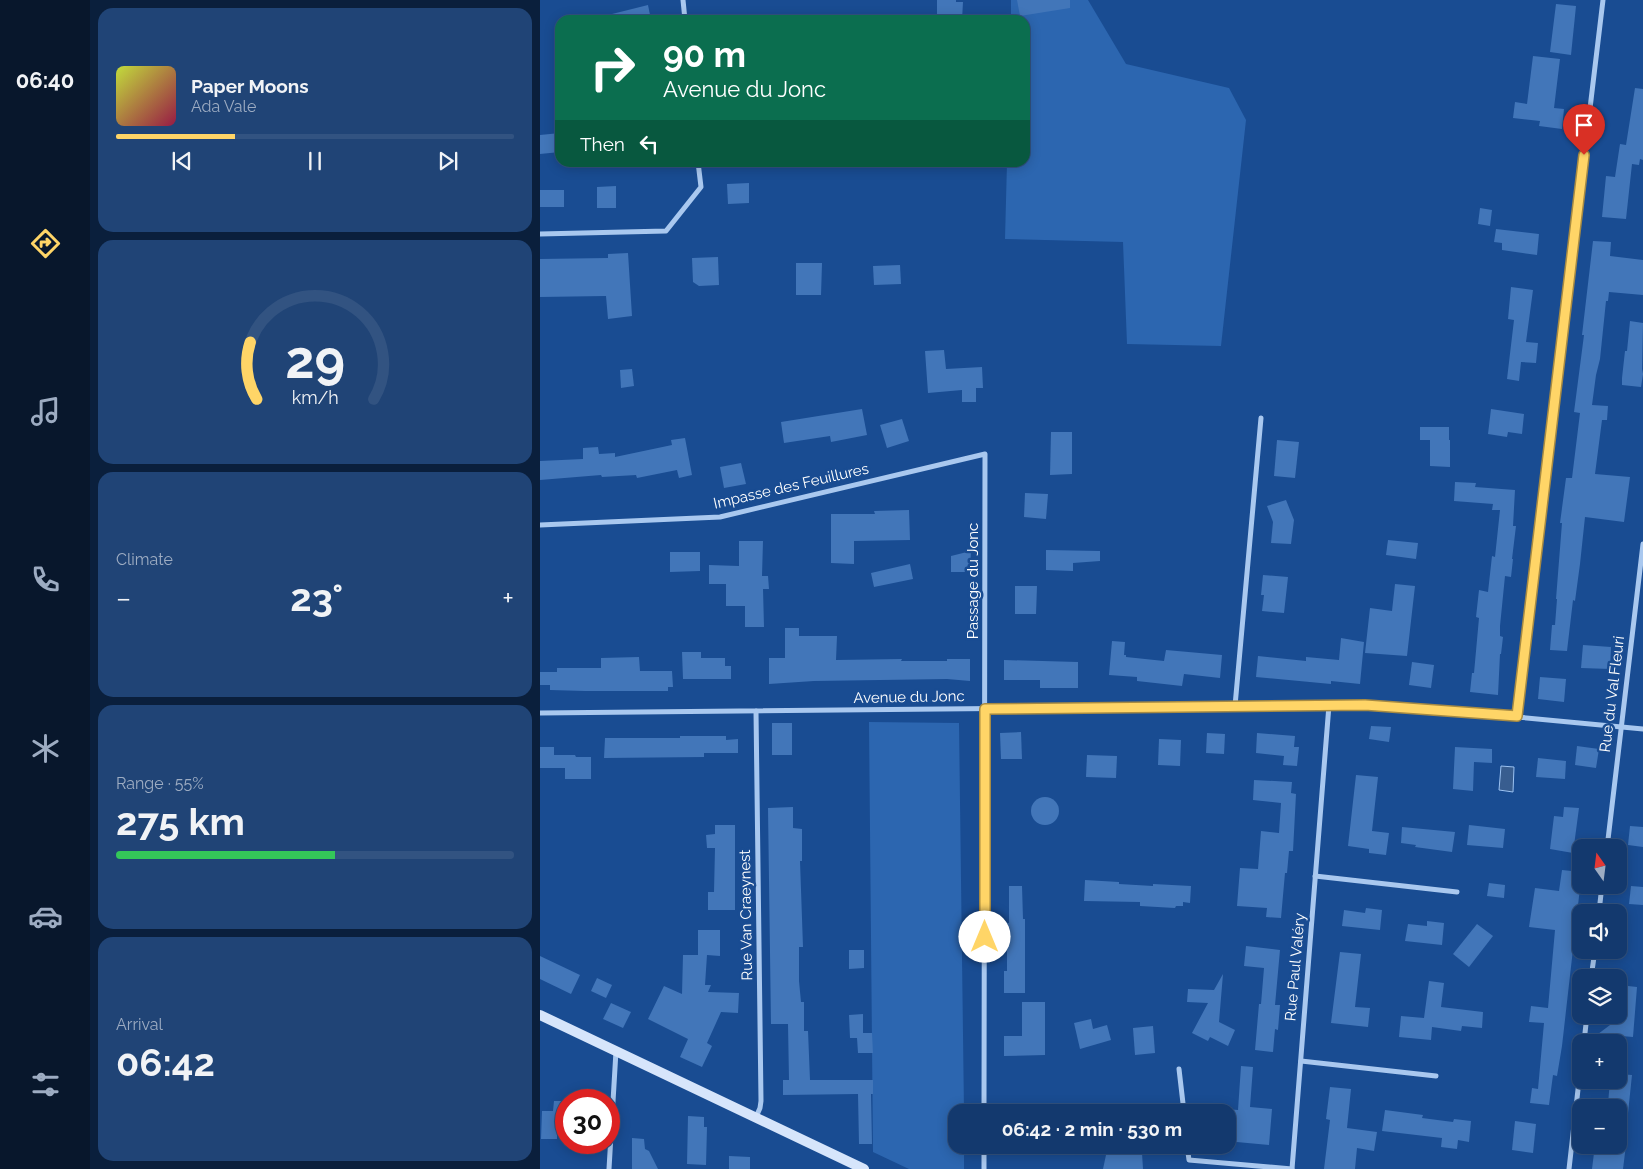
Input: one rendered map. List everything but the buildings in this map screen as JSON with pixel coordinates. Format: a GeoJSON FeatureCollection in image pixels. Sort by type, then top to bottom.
{"type":"FeatureCollection","features":[{"type":"Feature","properties":{"kind":"main road"},"geometry":{"type":"LineString","coordinates":[[540,1015],[864,1169]]}},
{"type":"Feature","properties":{"kind":"street"},"geometry":{"type":"LineString","coordinates":[[683,0],[684,15]]}},
{"type":"Feature","properties":{"kind":"street"},"geometry":{"type":"LineString","coordinates":[[1517,716],[1603,0]]}},
{"type":"Feature","properties":{"kind":"street"},"geometry":{"type":"LineString","coordinates":[[540,234],[666,231],[700,187],[698,167]]}},
{"type":"Feature","properties":{"kind":"street"},"geometry":{"type":"LineString","coordinates":[[1235,706],[1262,418]]}},
{"type":"Feature","properties":{"kind":"street","name":"Impasse des Feuillures"},"geometry":{"type":"LineString","coordinates":[[540,525],[720,517],[985,454]]}},
{"type":"Feature","properties":{"kind":"street","name":"Passage du Jonc"},"geometry":{"type":"LineString","coordinates":[[984,1104],[985,454]]}},
{"type":"Feature","properties":{"kind":"street","name":"Rue du Val Fleuri"},"geometry":{"type":"LineString","coordinates":[[1608,839],[1643,544]]}},
{"type":"Feature","properties":{"kind":"street","name":"Avenue du Jonc"},"geometry":{"type":"LineString","coordinates":[[540,713],[1329,705],[1383,706],[1517,716],[1643,729]]}},
{"type":"Feature","properties":{"kind":"street","name":"Rue Paul Valéry"},"geometry":{"type":"LineString","coordinates":[[1189,1154],[1189,1160],[1292,1169],[1329,705]]}},
{"type":"Feature","properties":{"kind":"street","name":"Rue Van Craeynest"},"geometry":{"type":"LineString","coordinates":[[755,1118],[761,1101],[756,711]]}},
{"type":"Feature","properties":{"kind":"street"},"geometry":{"type":"LineString","coordinates":[[1315,876],[1457,892]]}},
{"type":"Feature","properties":{"kind":"street"},"geometry":{"type":"LineString","coordinates":[[609,1169],[616,1051]]}},
{"type":"Feature","properties":{"kind":"street"},"geometry":{"type":"LineString","coordinates":[[1301,1061],[1436,1076]]}},
{"type":"Feature","properties":{"kind":"street"},"geometry":{"type":"LineString","coordinates":[[1179,1069],[1183,1104]]}},
{"type":"Feature","properties":{"kind":"street"},"geometry":{"type":"LineString","coordinates":[[1569,1169],[1578,1089]]}},
{"type":"Feature","properties":{"kind":"street"},"geometry":{"type":"LineString","coordinates":[[984,1154],[984,1169]]}},
{"type":"Feature","properties":{"kind":"shaded area"},"geometry":{"type":"Polygon","coordinates":[[[1011,0],[1088,0],[1126,64],[1229,88],[1246,120],[1221,346],[1127,344],[1123,242],[1005,239],[1007,167],[1030,167],[1030,15],[1011,15],[1011,0]]]}},
{"type":"Feature","properties":{"kind":"shaded area"},"geometry":{"type":"Polygon","coordinates":[[[869,722],[959,723],[964,1104],[948,1104],[948,1154],[964,1154],[964,1169],[909,1169],[873,1152],[869,722]]]}},
{"type":"Feature","properties":{"kind":"shaded area"},"geometry":{"type":"Polygon","coordinates":[[[1501,766],[1514,767],[1513,792],[1499,790],[1501,766]]]}},
{"type":"Feature","properties":{"kind":"route"},"geometry":{"type":"LineString","coordinates":[[985,937],[985,709],[1365,705],[1517,716],[1584,155]]}}]}
